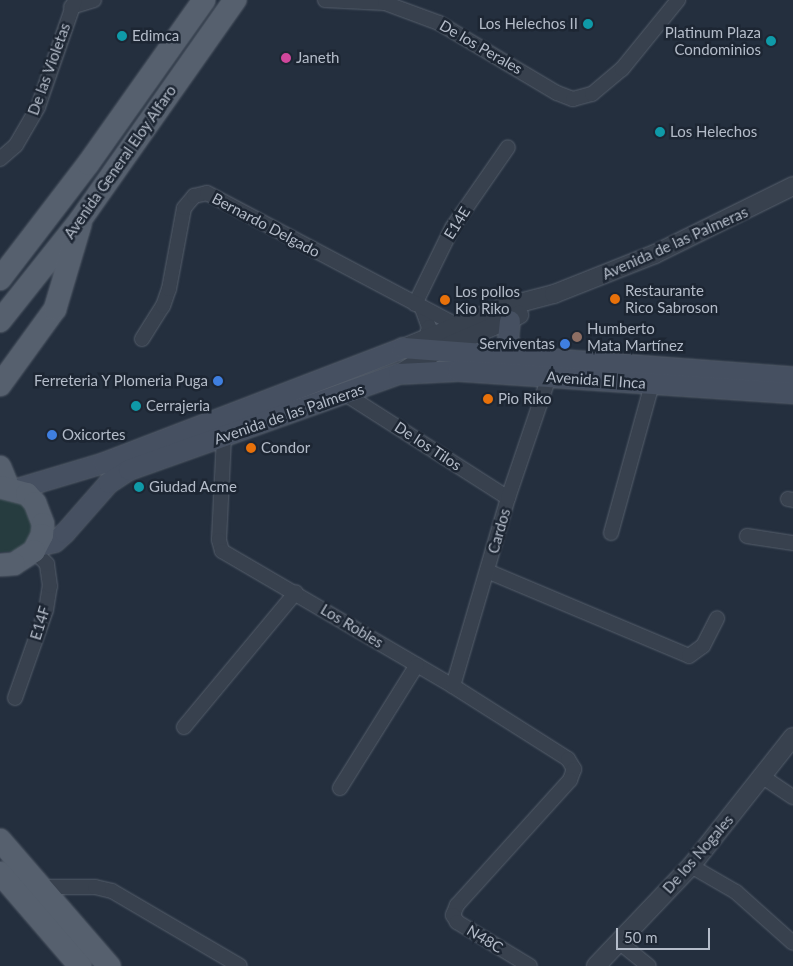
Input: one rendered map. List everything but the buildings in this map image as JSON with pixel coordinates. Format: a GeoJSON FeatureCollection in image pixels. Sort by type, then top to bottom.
{"type":"FeatureCollection","features":[{"type":"Feature","properties":{"kind":"main road","name":"Avenida General Eloy Alfaro"},"geometry":{"type":"LineString","coordinates":[[0,279],[88,164],[204,0]]}},
{"type":"Feature","properties":{"kind":"main road","name":"Avenida General Eloy Alfaro"},"geometry":{"type":"LineString","coordinates":[[0,322],[81,219],[236,0]]}},
{"type":"Feature","properties":{"kind":"main road"},"geometry":{"type":"LineString","coordinates":[[0,385],[55,309],[81,219]]}},
{"type":"Feature","properties":{"kind":"main road"},"geometry":{"type":"LineString","coordinates":[[510,321],[508,340],[520,359]]}},
{"type":"Feature","properties":{"kind":"main road","name":"Avenida El Inca"},"geometry":{"type":"LineString","coordinates":[[403,348],[431,345],[520,359],[793,377]]}},
{"type":"Feature","properties":{"kind":"main road","name":"Avenida de las Palmeras"},"geometry":{"type":"LineString","coordinates":[[6,482],[104,463],[403,348]]}},
{"type":"Feature","properties":{"kind":"main road","name":"Avenida El Inca"},"geometry":{"type":"LineString","coordinates":[[400,374],[458,371],[793,393]]}},
{"type":"Feature","properties":{"kind":"main road","name":"Avenida de las Palmeras"},"geometry":{"type":"LineString","coordinates":[[0,565],[14,564],[36,549],[55,542],[109,483],[129,470],[347,395],[400,374]]}},
{"type":"Feature","properties":{"kind":"main road","name":"Avenida de las Palmeras"},"geometry":{"type":"LineString","coordinates":[[6,482],[31,498],[40,513],[43,524],[36,549]]}},
{"type":"Feature","properties":{"kind":"main road"},"geometry":{"type":"LineString","coordinates":[[0,840],[109,966]]}},
{"type":"Feature","properties":{"kind":"main road"},"geometry":{"type":"LineString","coordinates":[[0,873],[80,966]]}},
{"type":"Feature","properties":{"kind":"street"},"geometry":{"type":"LineString","coordinates":[[73,4],[94,0]]}},
{"type":"Feature","properties":{"kind":"street","name":"De los Perales"},"geometry":{"type":"LineString","coordinates":[[325,0],[386,2],[458,31],[557,93],[573,99],[592,94],[622,69],[678,0]]}},
{"type":"Feature","properties":{"kind":"street","name":"De las Violetas"},"geometry":{"type":"LineString","coordinates":[[0,159],[16,145],[38,107],[73,4]]}},
{"type":"Feature","properties":{"kind":"street","name":"E14E"},"geometry":{"type":"LineString","coordinates":[[418,306],[452,228],[508,147]]}},
{"type":"Feature","properties":{"kind":"street","name":"Avenida de las Palmeras"},"geometry":{"type":"LineString","coordinates":[[400,374],[431,345],[456,326],[504,307],[554,294],[655,254],[793,186]]}},
{"type":"Feature","properties":{"kind":"street","name":"Bernardo Delgado"},"geometry":{"type":"LineString","coordinates":[[142,339],[160,312],[169,289],[184,208],[194,196],[207,193],[456,326]]}},
{"type":"Feature","properties":{"kind":"street","name":"Avenida de las Palmeras"},"geometry":{"type":"LineString","coordinates":[[431,345],[510,321],[554,294]]}},
{"type":"Feature","properties":{"kind":"street"},"geometry":{"type":"LineString","coordinates":[[418,306],[429,327],[431,345]]}},
{"type":"Feature","properties":{"kind":"street","name":"Cardos"},"geometry":{"type":"LineString","coordinates":[[453,686],[508,498],[549,377]]}},
{"type":"Feature","properties":{"kind":"street"},"geometry":{"type":"LineString","coordinates":[[611,533],[652,384]]}},
{"type":"Feature","properties":{"kind":"street","name":"De los Tilos"},"geometry":{"type":"LineString","coordinates":[[347,395],[508,498]]}},
{"type":"Feature","properties":{"kind":"street","name":"Los Robles"},"geometry":{"type":"LineString","coordinates":[[224,437],[219,540],[222,551],[296,592],[453,686],[568,759],[574,769],[570,780],[457,905]]}},
{"type":"Feature","properties":{"kind":"street"},"geometry":{"type":"LineString","coordinates":[[747,536],[793,543]]}},
{"type":"Feature","properties":{"kind":"street","name":"E14F"},"geometry":{"type":"LineString","coordinates":[[16,698],[46,610],[50,586],[47,564],[36,549]]}},
{"type":"Feature","properties":{"kind":"street"},"geometry":{"type":"LineString","coordinates":[[486,572],[689,656],[703,646],[717,618]]}},
{"type":"Feature","properties":{"kind":"street"},"geometry":{"type":"LineString","coordinates":[[184,727],[296,592]]}},
{"type":"Feature","properties":{"kind":"street"},"geometry":{"type":"LineString","coordinates":[[340,788],[417,664]]}},
{"type":"Feature","properties":{"kind":"street","name":"De los Nogales"},"geometry":{"type":"LineString","coordinates":[[596,966],[691,866],[793,737]]}},
{"type":"Feature","properties":{"kind":"street"},"geometry":{"type":"LineString","coordinates":[[763,777],[793,798]]}},
{"type":"Feature","properties":{"kind":"street"},"geometry":{"type":"LineString","coordinates":[[691,866],[736,892],[793,943]]}},
{"type":"Feature","properties":{"kind":"street"},"geometry":{"type":"LineString","coordinates":[[40,887],[95,886],[112,891],[240,966]]}},
{"type":"Feature","properties":{"kind":"street","name":"N48C"},"geometry":{"type":"LineString","coordinates":[[457,905],[453,915],[457,922],[530,966]]}},
{"type":"Feature","properties":{"kind":"street"},"geometry":{"type":"LineString","coordinates":[[619,942],[649,966]]}},
{"type":"Feature","properties":{"kind":"green space"},"geometry":{"type":"Polygon","coordinates":[[[0,498],[18,501],[28,509],[33,520],[32,533],[26,544],[16,551],[0,552],[0,498]]]}},
{"type":"Feature","properties":{"kind":"place","name":"Los Helechos II"},"geometry":{"type":"Point","coordinates":[588,24]}},
{"type":"Feature","properties":{"kind":"place","name":"Edimca"},"geometry":{"type":"Point","coordinates":[122,36]}},
{"type":"Feature","properties":{"kind":"place","name":"Platinum Plaza Condominios"},"geometry":{"type":"Point","coordinates":[771,41]}},
{"type":"Feature","properties":{"kind":"place","name":"Janeth"},"geometry":{"type":"Point","coordinates":[286,58]}},
{"type":"Feature","properties":{"kind":"place","name":"Los Helechos"},"geometry":{"type":"Point","coordinates":[660,132]}},
{"type":"Feature","properties":{"kind":"place","name":"Restaurante Rico Sabroson"},"geometry":{"type":"Point","coordinates":[615,299]}},
{"type":"Feature","properties":{"kind":"place","name":"Los pollos Kio Riko"},"geometry":{"type":"Point","coordinates":[445,300]}},
{"type":"Feature","properties":{"kind":"place","name":"Humberto Mata Martínez"},"geometry":{"type":"Point","coordinates":[577,337]}},
{"type":"Feature","properties":{"kind":"place","name":"Serviventas"},"geometry":{"type":"Point","coordinates":[565,344]}},
{"type":"Feature","properties":{"kind":"place","name":"Ferreteria Y Plomeria Puga"},"geometry":{"type":"Point","coordinates":[218,381]}},
{"type":"Feature","properties":{"kind":"place","name":"Pio Riko"},"geometry":{"type":"Point","coordinates":[488,399]}},
{"type":"Feature","properties":{"kind":"place","name":"Cerrajeria"},"geometry":{"type":"Point","coordinates":[136,406]}},
{"type":"Feature","properties":{"kind":"place","name":"Oxicortes"},"geometry":{"type":"Point","coordinates":[52,435]}},
{"type":"Feature","properties":{"kind":"place","name":"Condor"},"geometry":{"type":"Point","coordinates":[251,448]}},
{"type":"Feature","properties":{"kind":"place","name":"Giudad Acme"},"geometry":{"type":"Point","coordinates":[139,487]}}]}
